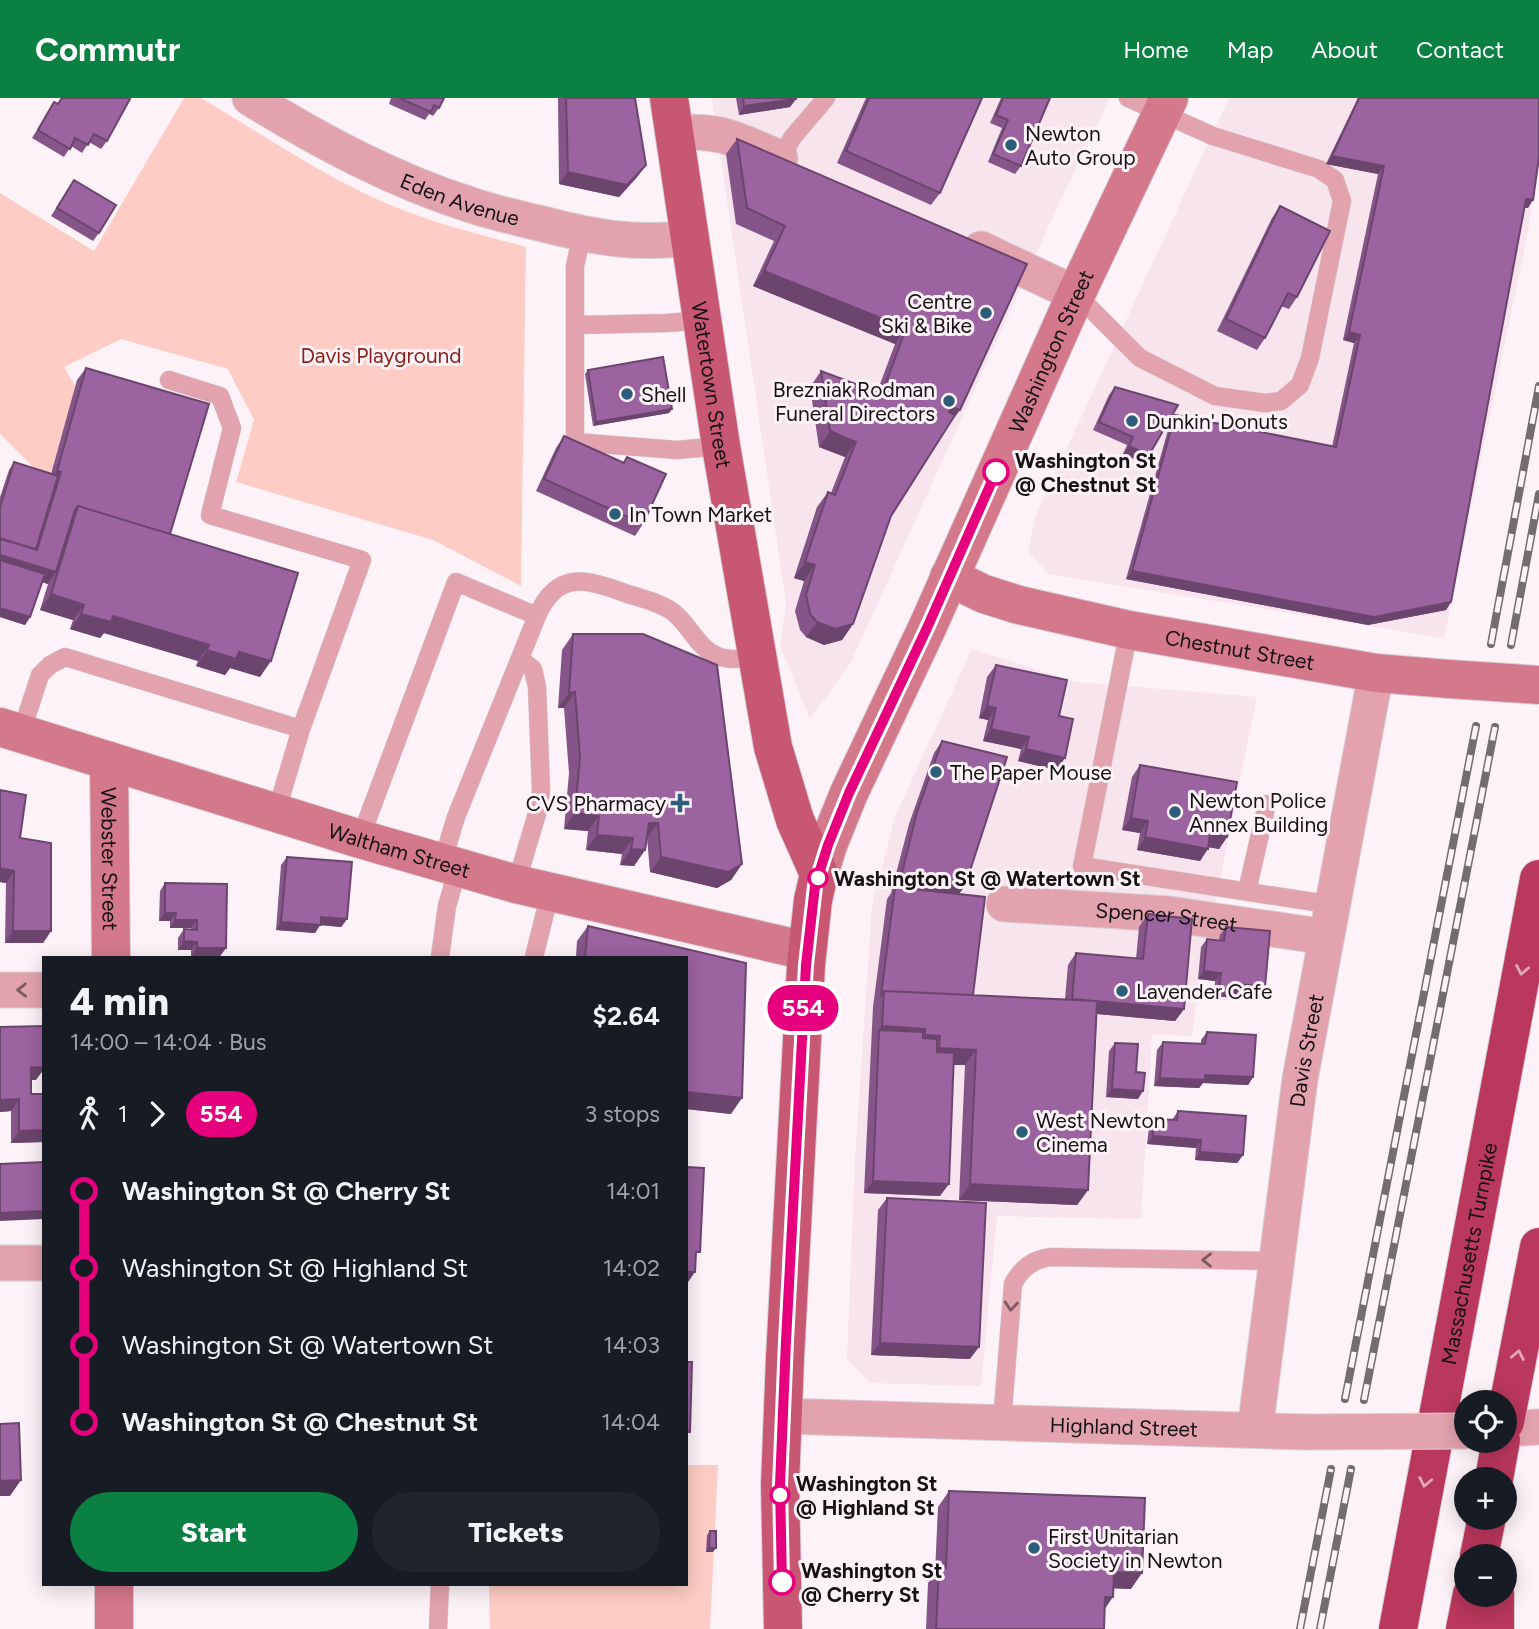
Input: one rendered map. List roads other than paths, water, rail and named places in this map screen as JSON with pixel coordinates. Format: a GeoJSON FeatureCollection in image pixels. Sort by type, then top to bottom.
{"type":"FeatureCollection","features":[{"type":"Feature","properties":{"kind":"highway","name":"Massachusetts Turnpike"},"geometry":{"type":"LineString","coordinates":[[1398,1629],[1539,879]]}},
{"type":"Feature","properties":{"kind":"highway"},"geometry":{"type":"LineString","coordinates":[[1511,1390],[1539,1247]]}},
{"type":"Feature","properties":{"kind":"highway"},"geometry":{"type":"LineString","coordinates":[[1465,1629],[1469,1607]]}},
{"type":"Feature","properties":{"kind":"highway"},"geometry":{"type":"LineString","coordinates":[[1495,1607],[1495,1629]]}},
{"type":"Feature","properties":{"kind":"main road","name":"Washington Street"},"geometry":{"type":"LineString","coordinates":[[783,1629],[780,1527],[783,1416],[807,951],[819,874],[849,793],[1076,294],[1166,106]]}},
{"type":"Feature","properties":{"kind":"main road","name":"Watertown Street"},"geometry":{"type":"LineString","coordinates":[[672,116],[721,446],[773,747],[783,787],[819,874]]}},
{"type":"Feature","properties":{"kind":"main road","name":"Chestnut Street"},"geometry":{"type":"LineString","coordinates":[[949,578],[984,594],[1019,605],[1129,630],[1376,673],[1539,684]]}},
{"type":"Feature","properties":{"kind":"main road","name":"Waltham Street"},"geometry":{"type":"LineString","coordinates":[[11,730],[360,839],[533,889],[807,951]]}},
{"type":"Feature","properties":{"kind":"main road","name":"Webster Street"},"geometry":{"type":"LineString","coordinates":[[109,761],[111,956]]}},
{"type":"Feature","properties":{"kind":"main road"},"geometry":{"type":"LineString","coordinates":[[114,1586],[114,1629]]}},
{"type":"Feature","properties":{"kind":"street","name":"Eden Avenue"},"geometry":{"type":"LineString","coordinates":[[250,98],[320,140],[424,188],[490,211],[582,234],[630,242],[659,242],[691,237]]}},
{"type":"Feature","properties":{"kind":"street"},"geometry":{"type":"LineString","coordinates":[[672,116],[698,131],[717,133],[794,165]]}},
{"type":"Feature","properties":{"kind":"street"},"geometry":{"type":"LineString","coordinates":[[954,237],[1076,294]]}},
{"type":"Feature","properties":{"kind":"street","name":"Davis Street"},"geometry":{"type":"LineString","coordinates":[[1255,1430],[1300,1079],[1376,673]]}},
{"type":"Feature","properties":{"kind":"street","name":"Spencer Street"},"geometry":{"type":"LineString","coordinates":[[1004,904],[1329,921]]}},
{"type":"Feature","properties":{"kind":"street"},"geometry":{"type":"LineString","coordinates":[[0,990],[42,990]]}},
{"type":"Feature","properties":{"kind":"street"},"geometry":{"type":"LineString","coordinates":[[0,1263],[42,1263]]}},
{"type":"Feature","properties":{"kind":"street","name":"Highland Street"},"geometry":{"type":"LineString","coordinates":[[783,1416],[1306,1432],[1454,1431]]}},
{"type":"Feature","properties":{"kind":"street"},"geometry":{"type":"LineString","coordinates":[[1517,1428],[1539,1427]]}},
{"type":"Feature","properties":{"kind":"lane"},"geometry":{"type":"LineString","coordinates":[[794,165],[792,138],[826,98]]}},
{"type":"Feature","properties":{"kind":"lane"},"geometry":{"type":"LineString","coordinates":[[1076,294],[1140,358],[1215,396],[1265,403],[1281,401],[1300,385],[1310,358],[1342,201],[1335,180],[1319,169],[1213,136],[1166,106],[1128,98]]}},
{"type":"Feature","properties":{"kind":"lane"},"geometry":{"type":"LineString","coordinates":[[582,234],[575,266],[575,442],[677,450],[721,446]]}},
{"type":"Feature","properties":{"kind":"lane"},"geometry":{"type":"LineString","coordinates":[[575,325],[703,320]]}},
{"type":"Feature","properties":{"kind":"lane"},"geometry":{"type":"LineString","coordinates":[[169,380],[220,396],[232,428],[210,514],[362,560],[301,729],[276,813]]}},
{"type":"Feature","properties":{"kind":"lane"},"geometry":{"type":"LineString","coordinates":[[440,956],[456,817],[537,616],[547,598],[560,585],[575,581],[592,582],[665,607],[681,620],[706,650],[718,656],[742,659],[757,655]]}},
{"type":"Feature","properties":{"kind":"lane"},"geometry":{"type":"LineString","coordinates":[[360,839],[456,582],[537,616]]}},
{"type":"Feature","properties":{"kind":"lane"},"geometry":{"type":"LineString","coordinates":[[1129,630],[1082,866],[1248,891],[1329,921]]}},
{"type":"Feature","properties":{"kind":"lane"},"geometry":{"type":"LineString","coordinates":[[11,730],[40,675],[50,665],[65,657],[301,729]]}},
{"type":"Feature","properties":{"kind":"lane"},"geometry":{"type":"LineString","coordinates":[[520,659],[533,669],[537,687],[541,790],[533,889],[534,956]]}},
{"type":"Feature","properties":{"kind":"lane"},"geometry":{"type":"LineString","coordinates":[[1248,891],[1267,804]]}},
{"type":"Feature","properties":{"kind":"lane"},"geometry":{"type":"LineString","coordinates":[[1002,1422],[1013,1284],[1026,1268],[1041,1259],[1275,1261]]}},
{"type":"Feature","properties":{"kind":"lane"},"geometry":{"type":"LineString","coordinates":[[438,1629],[440,1586]]}},
{"type":"Feature","properties":{"kind":"railway"},"geometry":{"type":"LineString","coordinates":[[1491,644],[1539,386]]}},
{"type":"Feature","properties":{"kind":"railway"},"geometry":{"type":"LineString","coordinates":[[1511,645],[1539,494]]}},
{"type":"Feature","properties":{"kind":"railway"},"geometry":{"type":"LineString","coordinates":[[1345,1399],[1476,726]]}},
{"type":"Feature","properties":{"kind":"railway"},"geometry":{"type":"LineString","coordinates":[[1364,1400],[1495,727]]}},
{"type":"Feature","properties":{"kind":"railway"},"geometry":{"type":"LineString","coordinates":[[1300,1629],[1331,1469]]}},
{"type":"Feature","properties":{"kind":"railway"},"geometry":{"type":"LineString","coordinates":[[1320,1629],[1351,1469]]}},
{"type":"Feature","properties":{"kind":"place","name":"Newton Auto Group"},"geometry":{"type":"Point","coordinates":[1011,145]}},
{"type":"Feature","properties":{"kind":"place","name":"Centre Ski & Bike"},"geometry":{"type":"Point","coordinates":[986,313]}},
{"type":"Feature","properties":{"kind":"place","name":"Shell"},"geometry":{"type":"Point","coordinates":[627,394]}},
{"type":"Feature","properties":{"kind":"place","name":"Brezniak Rodman Funeral Directors"},"geometry":{"type":"Point","coordinates":[949,401]}},
{"type":"Feature","properties":{"kind":"place","name":"Dunkin' Donuts"},"geometry":{"type":"Point","coordinates":[1132,421]}},
{"type":"Feature","properties":{"kind":"place","name":"Washington St @ Chestnut St"},"geometry":{"type":"Point","coordinates":[996,472]}},
{"type":"Feature","properties":{"kind":"place","name":"In Town Market"},"geometry":{"type":"Point","coordinates":[615,514]}},
{"type":"Feature","properties":{"kind":"place","name":"The Paper Mouse"},"geometry":{"type":"Point","coordinates":[936,772]}},
{"type":"Feature","properties":{"kind":"place","name":"CVS Pharmacy"},"geometry":{"type":"Point","coordinates":[680,803]}},
{"type":"Feature","properties":{"kind":"place","name":"Newton Police Annex Building"},"geometry":{"type":"Point","coordinates":[1175,812]}},
{"type":"Feature","properties":{"kind":"place","name":"Washington St @ Watertown St"},"geometry":{"type":"Point","coordinates":[818,878]}},
{"type":"Feature","properties":{"kind":"place","name":"Lavender Cafe"},"geometry":{"type":"Point","coordinates":[1122,991]}},
{"type":"Feature","properties":{"kind":"place","name":"West Newton Cinema"},"geometry":{"type":"Point","coordinates":[1022,1132]}},
{"type":"Feature","properties":{"kind":"place","name":"Washington St @ Highland St"},"geometry":{"type":"Point","coordinates":[780,1495]}},
{"type":"Feature","properties":{"kind":"place","name":"First Unitarian Society in Newton"},"geometry":{"type":"Point","coordinates":[1034,1548]}},
{"type":"Feature","properties":{"kind":"place","name":"Washington St @ Cherry St"},"geometry":{"type":"Point","coordinates":[782,1582]}},
{"type":"Feature","properties":{"kind":"park label","name":"Davis Playground"},"geometry":{"type":"Point","coordinates":[381,355]}}]}
